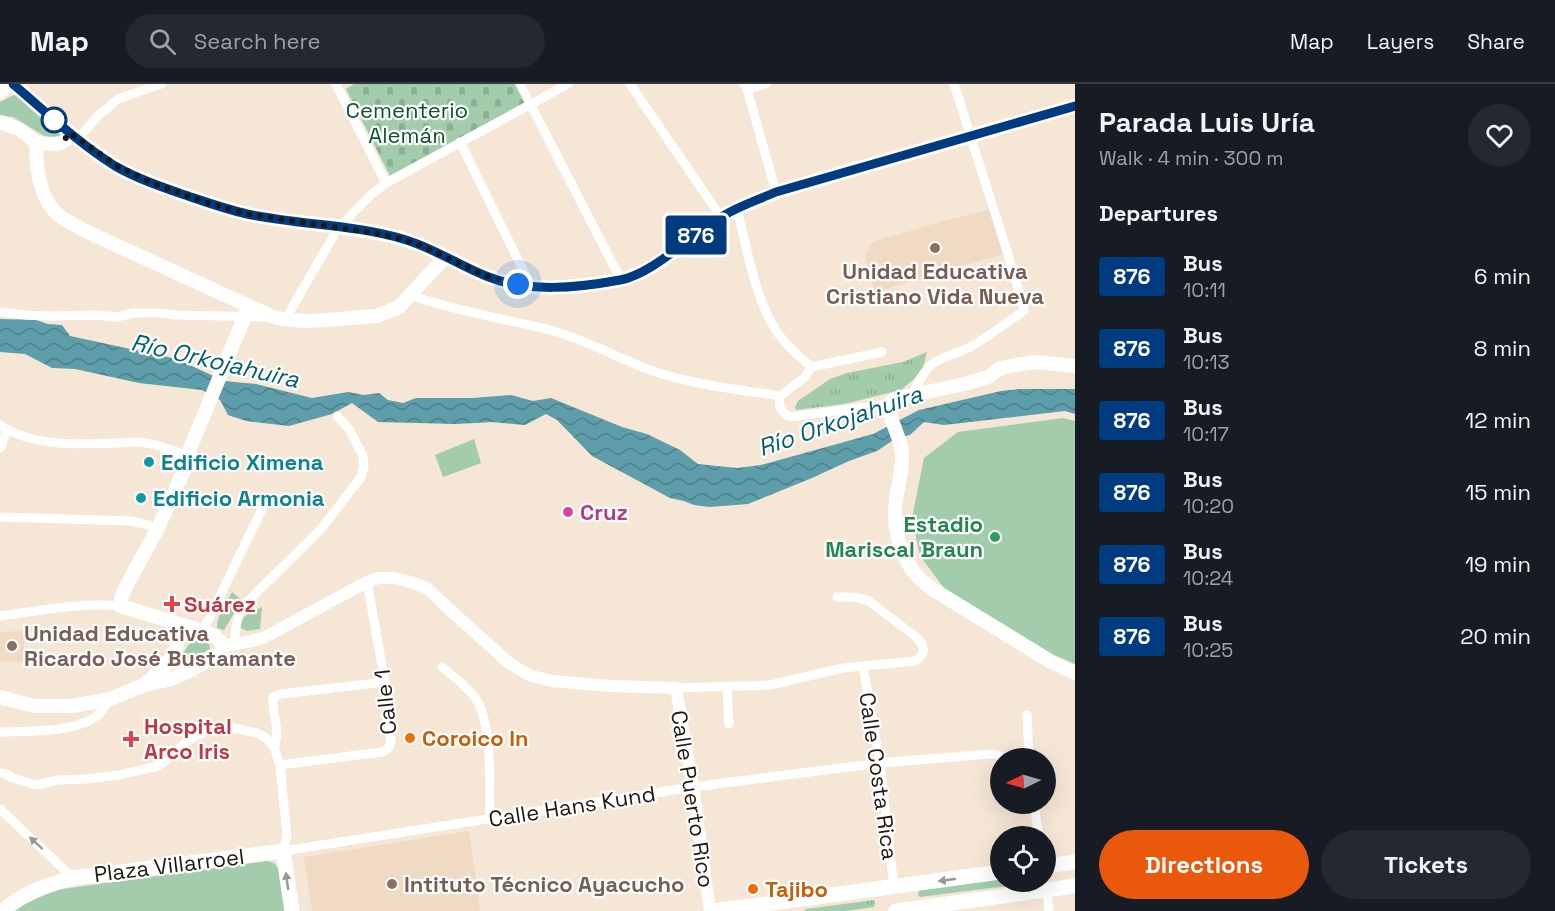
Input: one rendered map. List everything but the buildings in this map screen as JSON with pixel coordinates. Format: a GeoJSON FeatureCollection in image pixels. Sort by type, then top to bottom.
{"type":"FeatureCollection","features":[{"type":"Feature","properties":{"kind":"main road"},"geometry":{"type":"LineString","coordinates":[[0,92],[12,84],[75,137],[117,166],[152,183],[247,214],[402,239],[486,276],[504,282],[531,286],[584,286],[632,277],[646,270],[721,217],[776,192],[1075,106]]}},
{"type":"Feature","properties":{"kind":"main road"},"geometry":{"type":"LineString","coordinates":[[0,122],[19,129],[37,142],[55,144],[75,137]]}},
{"type":"Feature","properties":{"kind":"main road"},"geometry":{"type":"LineString","coordinates":[[37,142],[36,156],[47,201],[64,219],[279,318],[303,321],[377,316],[399,308],[445,257]]}},
{"type":"Feature","properties":{"kind":"main road"},"geometry":{"type":"LineString","coordinates":[[0,697],[34,706],[73,706],[110,699],[144,685],[168,680],[188,672],[230,645],[203,631],[120,606],[122,596],[157,530],[184,468],[249,306]]}},
{"type":"Feature","properties":{"kind":"main road"},"geometry":{"type":"LineString","coordinates":[[1075,366],[1035,362],[1001,368],[988,377],[894,399],[889,404],[891,421],[901,443],[903,454],[895,523],[908,563],[919,578],[934,590],[1052,662],[1075,673]]}},
{"type":"Feature","properties":{"kind":"main road"},"geometry":{"type":"LineString","coordinates":[[144,685],[168,662],[177,647],[177,634],[174,626],[168,620]]}},
{"type":"Feature","properties":{"kind":"main road"},"geometry":{"type":"LineString","coordinates":[[283,850],[291,911]]}},
{"type":"Feature","properties":{"kind":"main road","name":"Plaza Villarroel"},"geometry":{"type":"LineString","coordinates":[[3,911],[15,900],[42,887],[73,878],[283,850]]}},
{"type":"Feature","properties":{"kind":"main road"},"geometry":{"type":"LineString","coordinates":[[1056,865],[1075,862]]}},
{"type":"Feature","properties":{"kind":"main road"},"geometry":{"type":"LineString","coordinates":[[712,911],[990,873]]}},
{"type":"Feature","properties":{"kind":"main road"},"geometry":{"type":"LineString","coordinates":[[1056,886],[1075,886]]}},
{"type":"Feature","properties":{"kind":"main road"},"geometry":{"type":"LineString","coordinates":[[894,887],[897,911],[1010,892]]}},
{"type":"Feature","properties":{"kind":"street"},"geometry":{"type":"LineString","coordinates":[[75,137],[118,99],[161,84]]}},
{"type":"Feature","properties":{"kind":"street"},"geometry":{"type":"LineString","coordinates":[[336,84],[386,183]]}},
{"type":"Feature","properties":{"kind":"street"},"geometry":{"type":"LineString","coordinates":[[520,84],[621,280]]}},
{"type":"Feature","properties":{"kind":"street"},"geometry":{"type":"LineString","coordinates":[[0,312],[50,316],[117,316],[148,313],[279,318],[339,228],[372,194],[386,183],[568,84]]}},
{"type":"Feature","properties":{"kind":"street"},"geometry":{"type":"LineString","coordinates":[[630,84],[721,217]]}},
{"type":"Feature","properties":{"kind":"street"},"geometry":{"type":"LineString","coordinates":[[766,84],[745,87],[776,192]]}},
{"type":"Feature","properties":{"kind":"street"},"geometry":{"type":"LineString","coordinates":[[912,395],[921,376],[928,368],[972,346],[1023,311],[1023,304],[1005,244],[954,84]]}},
{"type":"Feature","properties":{"kind":"street"},"geometry":{"type":"LineString","coordinates":[[460,142],[531,286]]}},
{"type":"Feature","properties":{"kind":"street"},"geometry":{"type":"LineString","coordinates":[[737,208],[755,280],[768,316],[777,332],[811,367]]}},
{"type":"Feature","properties":{"kind":"street"},"geometry":{"type":"LineString","coordinates":[[411,295],[437,304],[556,332],[678,379],[780,396]]}},
{"type":"Feature","properties":{"kind":"street"},"geometry":{"type":"LineString","coordinates":[[882,352],[811,367],[805,377],[780,396],[778,403],[784,414],[790,417],[889,404]]}},
{"type":"Feature","properties":{"kind":"street"},"geometry":{"type":"LineString","coordinates":[[337,416],[349,429],[363,456],[364,467],[360,477],[321,529],[242,607],[230,645],[265,637],[367,582],[378,578],[394,578],[427,588],[509,663],[532,676],[552,681],[676,688],[770,685],[843,668],[915,661],[923,654],[922,643],[916,637],[863,598],[837,597]]}},
{"type":"Feature","properties":{"kind":"street"},"geometry":{"type":"LineString","coordinates":[[0,448],[4,428],[55,444],[147,443],[187,456]]}},
{"type":"Feature","properties":{"kind":"street"},"geometry":{"type":"LineString","coordinates":[[203,631],[261,509]]}},
{"type":"Feature","properties":{"kind":"street"},"geometry":{"type":"LineString","coordinates":[[0,517],[130,521],[148,525],[157,530]]}},
{"type":"Feature","properties":{"kind":"street","name":"Calle 1"},"geometry":{"type":"LineString","coordinates":[[280,765],[382,752],[388,749],[391,742],[385,682],[367,582]]}},
{"type":"Feature","properties":{"kind":"street"},"geometry":{"type":"LineString","coordinates":[[0,616],[64,608],[120,606]]}},
{"type":"Feature","properties":{"kind":"street","name":"Calle Costa Rica"},"geometry":{"type":"LineString","coordinates":[[863,666],[880,763],[894,887]]}},
{"type":"Feature","properties":{"kind":"street"},"geometry":{"type":"LineString","coordinates":[[442,667],[468,688],[477,701],[485,720],[488,735],[490,818]]}},
{"type":"Feature","properties":{"kind":"street"},"geometry":{"type":"LineString","coordinates":[[274,747],[277,732],[273,697],[281,693],[385,682]]}},
{"type":"Feature","properties":{"kind":"street"},"geometry":{"type":"LineString","coordinates":[[727,687],[729,724]]}},
{"type":"Feature","properties":{"kind":"street","name":"Calle Puerto Rico"},"geometry":{"type":"LineString","coordinates":[[676,688],[712,911]]}},
{"type":"Feature","properties":{"kind":"street"},"geometry":{"type":"LineString","coordinates":[[0,732],[47,730],[84,722],[99,714],[110,699]]}},
{"type":"Feature","properties":{"kind":"street"},"geometry":{"type":"LineString","coordinates":[[1027,715],[1028,748]]}},
{"type":"Feature","properties":{"kind":"street"},"geometry":{"type":"LineString","coordinates":[[0,773],[36,785],[58,780],[119,775],[158,766],[189,740],[205,732],[234,728],[257,733],[274,747],[280,765],[288,836],[283,850]]}},
{"type":"Feature","properties":{"kind":"street","name":"Calle Hans Kund"},"geometry":{"type":"LineString","coordinates":[[283,850],[693,787],[880,763],[990,754]]}},
{"type":"Feature","properties":{"kind":"street"},"geometry":{"type":"LineString","coordinates":[[0,809],[73,878]]}},
{"type":"Feature","properties":{"kind":"street"},"geometry":{"type":"LineString","coordinates":[[1047,892],[1049,911]]}},
{"type":"Feature","properties":{"kind":"shaded area","name":"Unidad Educativa Cristiano Vida Nueva"},"geometry":{"type":"Polygon","coordinates":[[[991,209],[1003,254],[875,292],[865,256],[872,242],[991,209]]]}},
{"type":"Feature","properties":{"kind":"shaded area","name":"Unidad Educativa Ricardo José Bustamante"},"geometry":{"type":"Polygon","coordinates":[[[23,631],[25,661],[0,662],[0,632],[23,631]]]}},
{"type":"Feature","properties":{"kind":"shaded area","name":"Intituto Técnico Ayacucho"},"geometry":{"type":"Polygon","coordinates":[[[469,831],[480,911],[312,911],[304,857],[469,831]]]}},
{"type":"Feature","properties":{"kind":"green space","name":"Cementerio Alemán"},"geometry":{"type":"Polygon","coordinates":[[[354,84],[519,84],[528,101],[390,176],[346,89],[354,84]]]}},
{"type":"Feature","properties":{"kind":"green space"},"geometry":{"type":"Polygon","coordinates":[[[16,94],[60,131],[60,136],[51,140],[13,117],[0,115],[0,102],[16,94]]]}},
{"type":"Feature","properties":{"kind":"green space"},"geometry":{"type":"Polygon","coordinates":[[[927,352],[923,367],[901,390],[844,404],[796,410],[798,401],[830,379],[847,373],[903,362],[927,352]]]}},
{"type":"Feature","properties":{"kind":"green space","name":"Estadio Mariscal Braun"},"geometry":{"type":"Polygon","coordinates":[[[1063,418],[1075,421],[1075,664],[1054,655],[944,588],[920,556],[912,518],[924,458],[958,432],[1063,418]]]}},
{"type":"Feature","properties":{"kind":"green space"},"geometry":{"type":"Polygon","coordinates":[[[474,439],[481,463],[443,477],[435,455],[474,439]]]}},
{"type":"Feature","properties":{"kind":"green space"},"geometry":{"type":"Polygon","coordinates":[[[232,592],[242,600],[224,630],[217,628],[220,614],[232,592]]]}},
{"type":"Feature","properties":{"kind":"green space"},"geometry":{"type":"Polygon","coordinates":[[[262,607],[260,629],[247,631],[241,628],[244,617],[262,607]]]}},
{"type":"Feature","properties":{"kind":"green space"},"geometry":{"type":"Polygon","coordinates":[[[194,640],[209,644],[210,649],[179,666],[177,663],[194,640]]]}},
{"type":"Feature","properties":{"kind":"green space"},"geometry":{"type":"Polygon","coordinates":[[[267,861],[274,863],[285,876],[284,911],[13,911],[55,890],[267,861]]]}},
{"type":"Feature","properties":{"kind":"green space"},"geometry":{"type":"Polygon","coordinates":[[[990,880],[990,888],[920,897],[919,890],[990,880]]]}},
{"type":"Feature","properties":{"kind":"green space"},"geometry":{"type":"Polygon","coordinates":[[[874,900],[874,907],[846,911],[805,911],[806,909],[874,900]]]}},
{"type":"Feature","properties":{"kind":"water"},"geometry":{"type":"Polygon","coordinates":[[[0,319],[36,320],[62,325],[70,336],[177,359],[224,381],[256,384],[312,398],[348,392],[364,395],[379,393],[388,400],[403,403],[416,398],[511,395],[533,401],[551,398],[622,427],[647,434],[680,450],[698,464],[737,468],[761,465],[873,434],[919,410],[1001,391],[1075,389],[1075,414],[1065,411],[944,425],[924,422],[910,435],[895,439],[877,451],[748,504],[709,507],[670,498],[592,456],[557,420],[546,414],[525,425],[492,422],[457,424],[378,422],[352,403],[332,414],[289,426],[246,421],[228,415],[220,400],[202,390],[139,383],[75,369],[52,368],[25,354],[0,352],[0,319]]]}},
{"type":"Feature","properties":{"kind":"bus line","name":"876"},"geometry":{"type":"LineString","coordinates":[[13,84],[78,139],[117,166],[152,183],[247,214],[402,239],[504,282],[561,287],[584,286],[632,277],[646,270],[721,217],[776,192],[1075,106]]}},
{"type":"Feature","properties":{"kind":"place","name":"Unidad Educativa Cristiano Vida Nueva"},"geometry":{"type":"Point","coordinates":[935,248]}},
{"type":"Feature","properties":{"kind":"place","name":"Edificio Ximena"},"geometry":{"type":"Point","coordinates":[149,462]}},
{"type":"Feature","properties":{"kind":"place","name":"Edificio Armonia"},"geometry":{"type":"Point","coordinates":[141,498]}},
{"type":"Feature","properties":{"kind":"place","name":"Cruz"},"geometry":{"type":"Point","coordinates":[568,512]}},
{"type":"Feature","properties":{"kind":"place","name":"Estadio Mariscal Braun"},"geometry":{"type":"Point","coordinates":[995,537]}},
{"type":"Feature","properties":{"kind":"place","name":"Suárez"},"geometry":{"type":"Point","coordinates":[172,604]}},
{"type":"Feature","properties":{"kind":"place","name":"Unidad Educativa Ricardo José Bustamante"},"geometry":{"type":"Point","coordinates":[12,646]}},
{"type":"Feature","properties":{"kind":"place","name":"Coroico In"},"geometry":{"type":"Point","coordinates":[410,738]}},
{"type":"Feature","properties":{"kind":"place","name":"Hospital Arco Iris"},"geometry":{"type":"Point","coordinates":[131,739]}},
{"type":"Feature","properties":{"kind":"place","name":"Intituto Técnico Ayacucho"},"geometry":{"type":"Point","coordinates":[392,884]}},
{"type":"Feature","properties":{"kind":"place","name":"Tajibo"},"geometry":{"type":"Point","coordinates":[753,889]}},
{"type":"Feature","properties":{"kind":"route"},"geometry":{"type":"LineString","coordinates":[[54,120],[67,140],[73,135],[117,166],[152,183],[208,203],[247,214],[402,239],[486,276],[518,284]]}},
{"type":"Feature","properties":{"kind":"water label","name":"Río Orkojahuira"},"geometry":{"type":"Point","coordinates":[215,361]}},
{"type":"Feature","properties":{"kind":"water label","name":"Río Orkojahuira"},"geometry":{"type":"Point","coordinates":[840,421]}}]}
